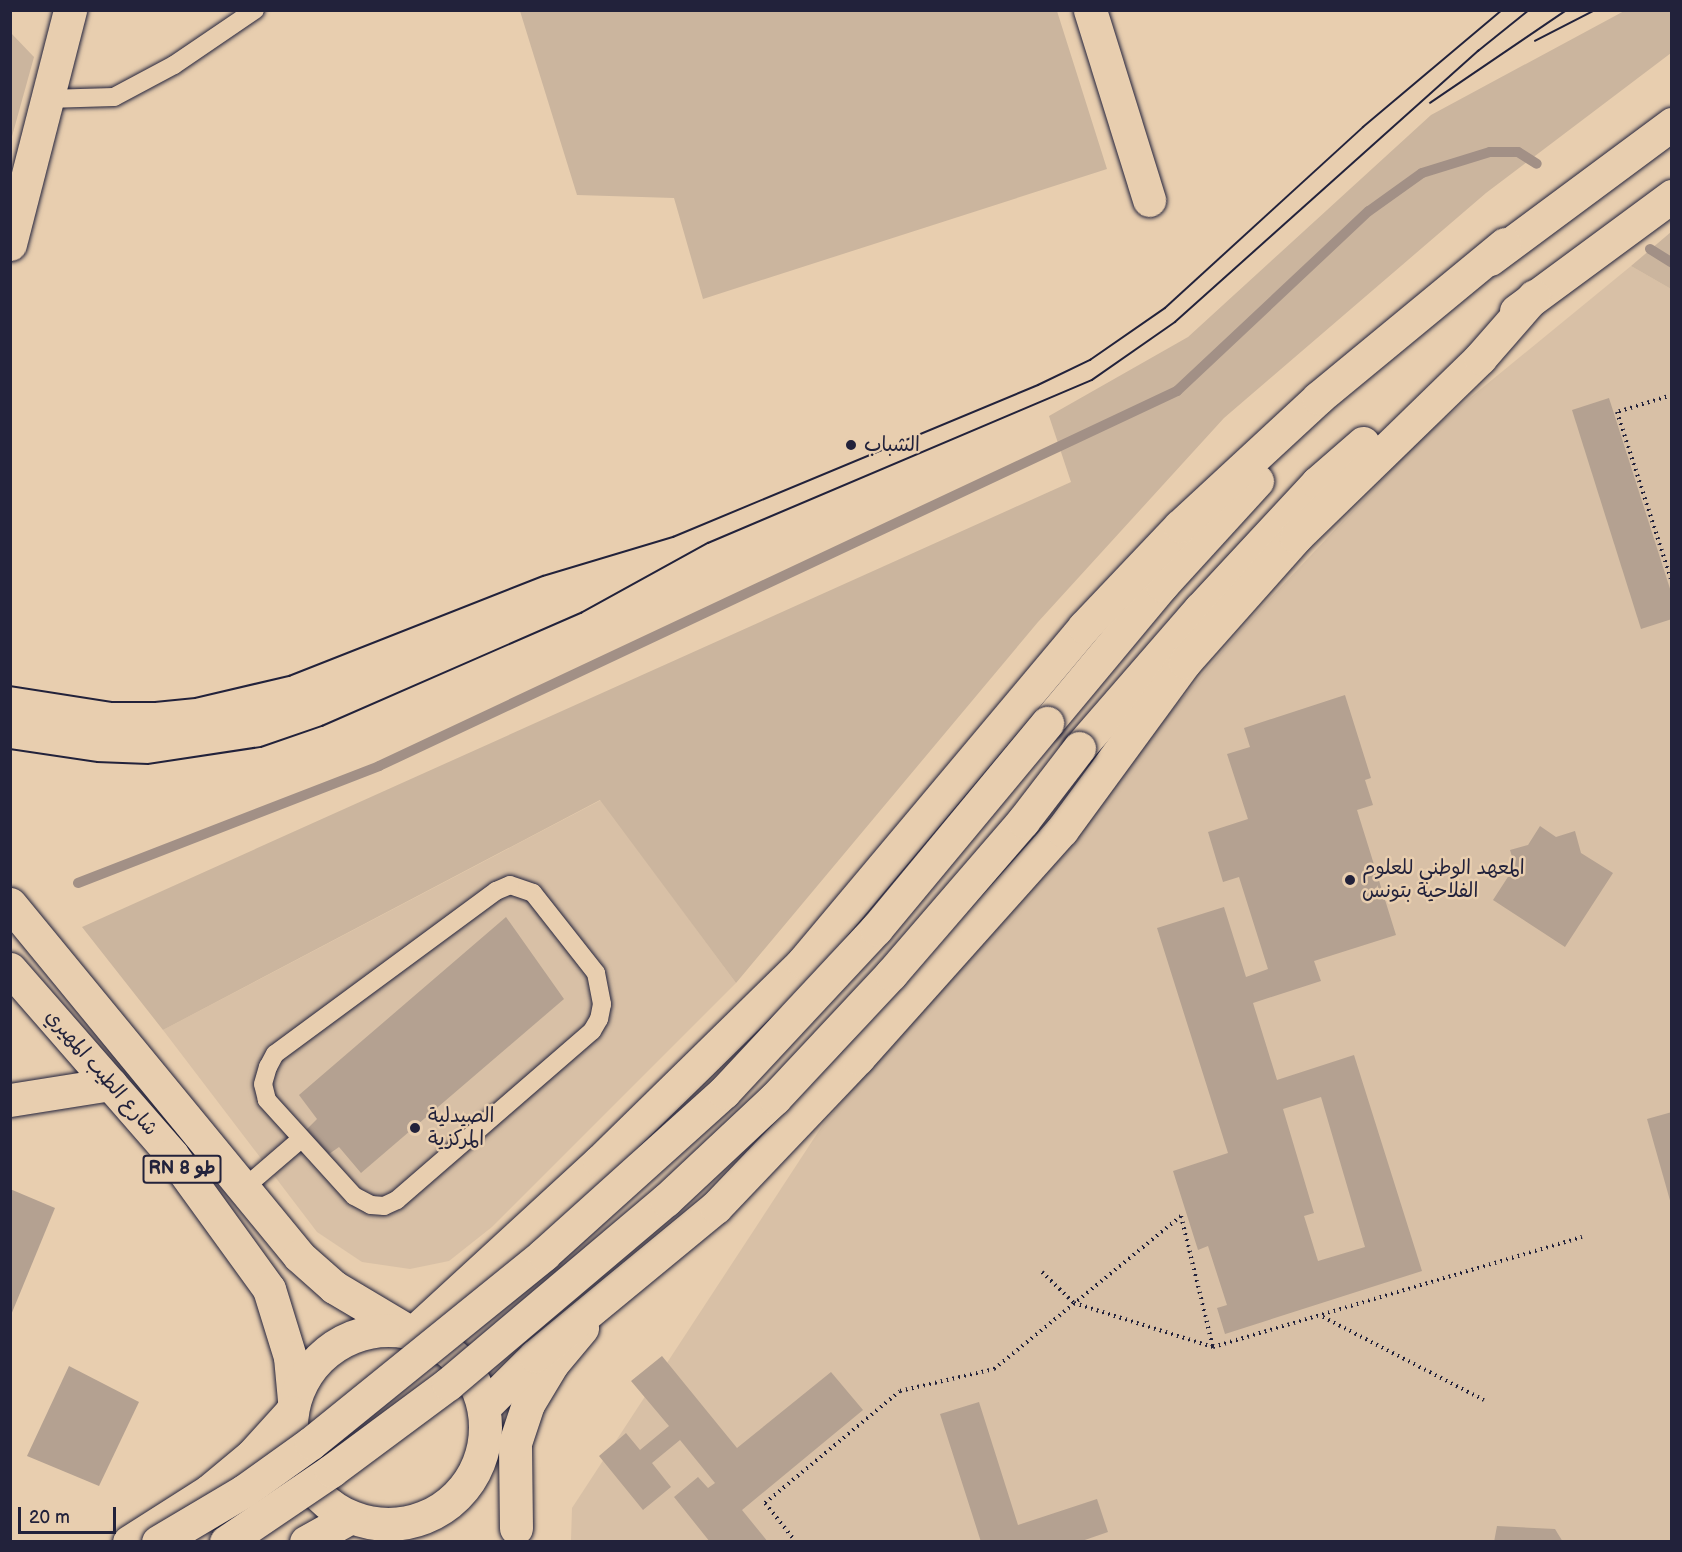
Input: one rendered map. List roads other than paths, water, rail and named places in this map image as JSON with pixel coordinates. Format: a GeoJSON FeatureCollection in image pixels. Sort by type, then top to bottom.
{"type":"FeatureCollection","features":[{"type":"Feature","properties":{"kind":"main road"},"geometry":{"type":"LineString","coordinates":[[10,244],[70,10]]}},
{"type":"Feature","properties":{"kind":"main road"},"geometry":{"type":"LineString","coordinates":[[1090,10],[1149,200]]}},
{"type":"Feature","properties":{"kind":"main road"},"geometry":{"type":"LineString","coordinates":[[129,1542],[209,1491],[252,1455],[292,1406],[307,1371],[330,1349],[358,1334],[409,1330],[609,1154],[803,962],[1084,627],[1180,526],[1326,390],[1505,244],[1671,124]]}},
{"type":"Feature","properties":{"kind":"main road"},"geometry":{"type":"LineString","coordinates":[[226,1542],[331,1471],[448,1384],[666,1200],[776,1098],[891,974],[1023,820],[1078,748],[1200,609],[1317,483],[1534,296],[1671,196]]}},
{"type":"Feature","properties":{"kind":"main road"},"geometry":{"type":"LineString","coordinates":[[158,1542],[244,1491],[311,1443],[544,1254],[724,1092],[876,929],[1162,585],[1297,437],[1505,244]]}},
{"type":"Feature","properties":{"kind":"main road"},"geometry":{"type":"LineString","coordinates":[[484,1407],[535,1356],[716,1207],[858,1058],[1062,830],[1185,662],[1288,546],[1480,358],[1534,296]]}},
{"type":"Feature","properties":{"kind":"main road"},"geometry":{"type":"LineString","coordinates":[[10,887],[64,970]]}},
{"type":"Feature","properties":{"kind":"main road"},"geometry":{"type":"LineString","coordinates":[[10,904],[243,1188],[317,1274],[409,1330],[451,1352],[472,1377],[484,1407],[485,1440],[502,1503],[519,1535]]}},
{"type":"Feature","properties":{"kind":"main road","name":"شارع الطيب المهيري"},"geometry":{"type":"LineString","coordinates":[[10,969],[111,1084],[217,1214],[269,1289],[288,1349],[292,1406]]}},
{"type":"Feature","properties":{"kind":"main road"},"geometry":{"type":"LineString","coordinates":[[10,1100],[111,1084]]}},
{"type":"Feature","properties":{"kind":"main road"},"geometry":{"type":"LineString","coordinates":[[519,1535],[514,1443],[528,1404],[552,1364],[609,1296]]}},
{"type":"Feature","properties":{"kind":"main road"},"geometry":{"type":"LineString","coordinates":[[292,1406],[296,1463],[312,1491],[357,1520],[410,1542]]}},
{"type":"Feature","properties":{"kind":"main road"},"geometry":{"type":"LineString","coordinates":[[306,1542],[357,1520],[398,1525],[429,1516],[456,1498],[476,1471],[485,1440]]}},
{"type":"Feature","properties":{"kind":"lane"},"geometry":{"type":"LineString","coordinates":[[47,99],[114,98],[174,66],[255,10]]}},
{"type":"Feature","properties":{"kind":"lane"},"geometry":{"type":"LineString","coordinates":[[510,885],[533,893],[596,973],[602,1004],[592,1031],[397,1200],[384,1206],[371,1205],[354,1196],[301,1139],[267,1100],[263,1084],[275,1054],[496,891],[510,885]]}},
{"type":"Feature","properties":{"kind":"lane"},"geometry":{"type":"LineString","coordinates":[[243,1188],[301,1139]]}},
{"type":"Feature","properties":{"kind":"waterway"},"geometry":{"type":"LineString","coordinates":[[78,883],[379,766],[1177,391],[1369,211],[1422,173],[1490,152],[1518,152],[1537,164]]}},
{"type":"Feature","properties":{"kind":"waterway"},"geometry":{"type":"LineString","coordinates":[[1650,249],[1672,263]]}},
{"type":"Feature","properties":{"kind":"tram line"},"geometry":{"type":"LineString","coordinates":[[10,686],[112,702],[155,702],[195,698],[289,676],[543,576],[673,537],[1038,385],[1090,360],[1165,308],[1363,127],[1502,10]]}},
{"type":"Feature","properties":{"kind":"tram line"},"geometry":{"type":"LineString","coordinates":[[10,749],[97,762],[148,764],[261,747],[322,726],[581,613],[708,543],[1092,380],[1175,322],[1478,51],[1529,10]]}},
{"type":"Feature","properties":{"kind":"tram line"},"geometry":{"type":"LineString","coordinates":[[1430,103],[1567,10]]}},
{"type":"Feature","properties":{"kind":"tram line"},"geometry":{"type":"LineString","coordinates":[[1535,41],[1595,10]]}},
{"type":"Feature","properties":{"kind":"place","name":"الشباب"},"geometry":{"type":"Point","coordinates":[851,445]}},
{"type":"Feature","properties":{"kind":"place","name":"المعهد الوطني للعلوم الفلاحية بتونس"},"geometry":{"type":"Point","coordinates":[1350,880]}},
{"type":"Feature","properties":{"kind":"place","name":"الصيدلية المركزية"},"geometry":{"type":"Point","coordinates":[415,1128]}}]}
